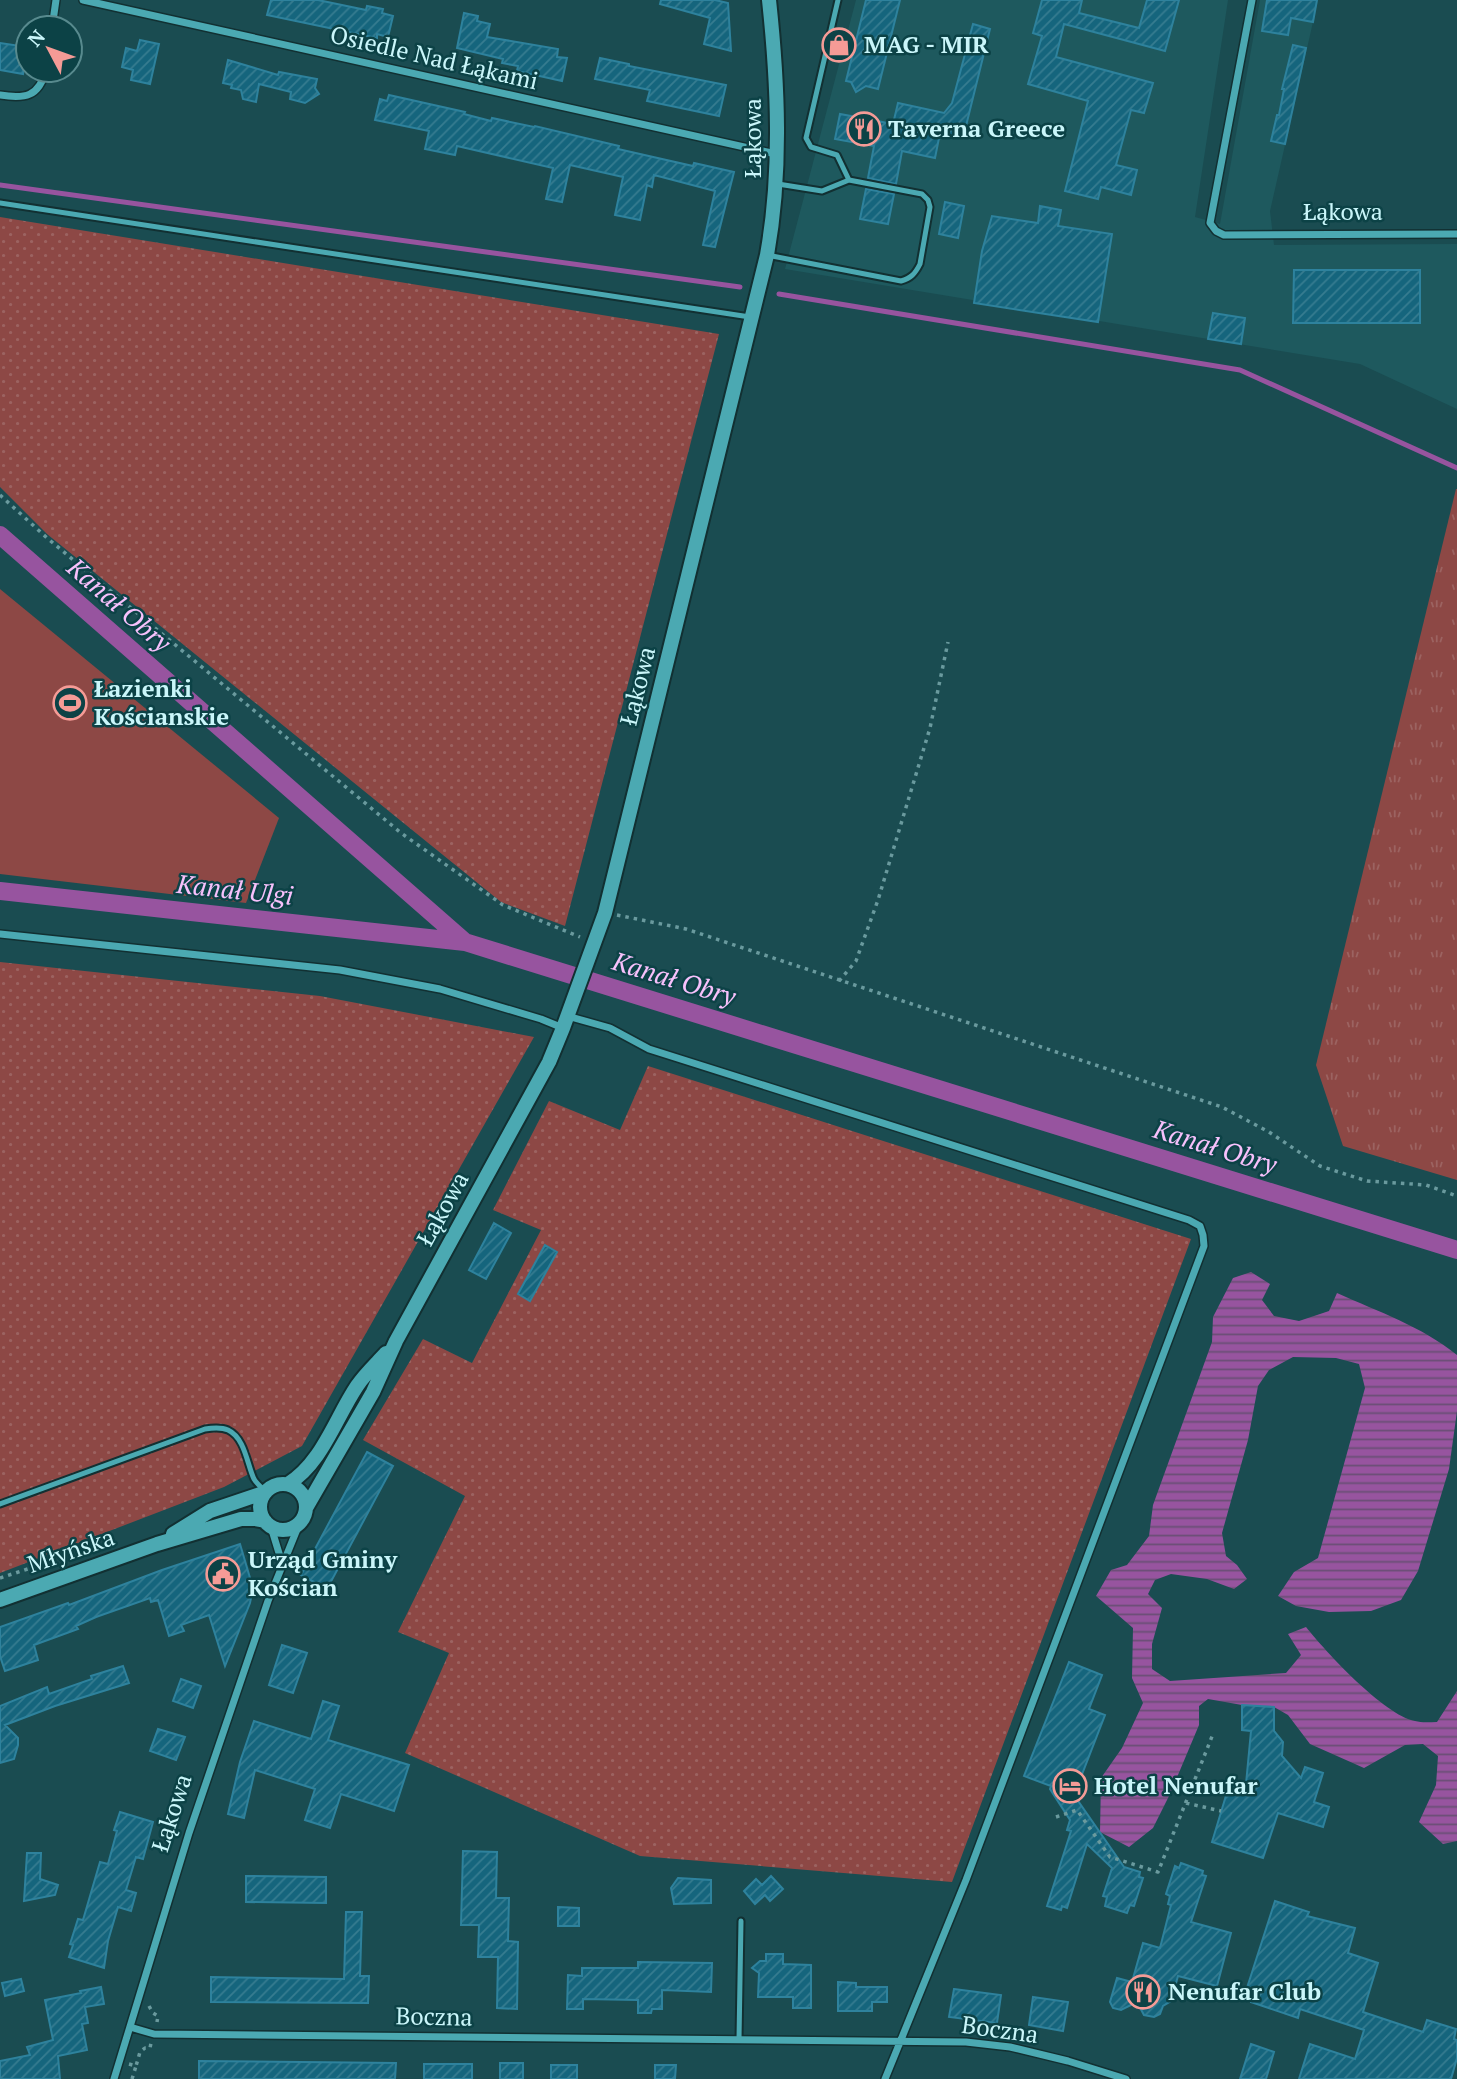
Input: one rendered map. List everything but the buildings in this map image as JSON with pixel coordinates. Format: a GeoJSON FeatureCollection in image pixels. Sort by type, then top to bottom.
{"type":"FeatureCollection","features":[{"type":"Feature","properties":{"kind":"street","name":"Osiedle Nad Łąkami"},"geometry":{"type":"LineString","coordinates":[[83,0],[776,154]]}},
{"type":"Feature","properties":{"kind":"street","name":"Łąkowa"},"geometry":{"type":"LineString","coordinates":[[306,1508],[373,1392],[396,1341],[539,1082],[567,1018],[605,913],[767,255],[776,184],[776,95],[769,0]]}},
{"type":"Feature","properties":{"kind":"street","name":"Łąkowa"},"geometry":{"type":"LineString","coordinates":[[1252,0],[1210,223],[1216,231],[1224,235],[1457,234]]}},
{"type":"Feature","properties":{"kind":"street"},"geometry":{"type":"LineString","coordinates":[[0,95],[19,98],[34,92],[41,84]]}},
{"type":"Feature","properties":{"kind":"street"},"geometry":{"type":"LineString","coordinates":[[0,934],[340,970],[440,989],[541,1019],[567,1018],[610,1028],[649,1049],[1189,1220],[1200,1226],[1203,1246],[1199,1259],[966,1881],[885,2079]]}},
{"type":"Feature","properties":{"kind":"street","name":"Łąkowa"},"geometry":{"type":"LineString","coordinates":[[288,1484],[296,1479],[319,1452],[358,1384],[396,1341]]}},
{"type":"Feature","properties":{"kind":"street"},"geometry":{"type":"LineString","coordinates":[[268,1524],[278,1530],[286,1530],[300,1522],[306,1508],[301,1493],[288,1484],[272,1487],[266,1492],[260,1506],[282,1564]]}},
{"type":"Feature","properties":{"kind":"street","name":"Młyńska"},"geometry":{"type":"LineString","coordinates":[[157,1544],[210,1511],[266,1492]]}},
{"type":"Feature","properties":{"kind":"street","name":"Młyńska"},"geometry":{"type":"LineString","coordinates":[[0,1600],[157,1544],[241,1519],[255,1519],[268,1524]]}},
{"type":"Feature","properties":{"kind":"street","name":"Łąkowa"},"geometry":{"type":"LineString","coordinates":[[114,2079],[189,1833],[282,1564],[300,1522]]}},
{"type":"Feature","properties":{"kind":"street","name":"Boczna"},"geometry":{"type":"LineString","coordinates":[[130,2027],[154,2034],[966,2042],[1010,2047],[1126,2079]]}},
{"type":"Feature","properties":{"kind":"lane"},"geometry":{"type":"LineString","coordinates":[[838,0],[806,138],[811,147],[837,155],[849,180]]}},
{"type":"Feature","properties":{"kind":"lane"},"geometry":{"type":"LineString","coordinates":[[767,255],[901,281],[910,278],[920,264],[930,207],[922,194],[849,180],[822,191],[776,184]]}},
{"type":"Feature","properties":{"kind":"lane"},"geometry":{"type":"LineString","coordinates":[[0,203],[753,318]]}},
{"type":"Feature","properties":{"kind":"lane"},"geometry":{"type":"LineString","coordinates":[[0,1504],[205,1429],[218,1428],[229,1430],[237,1438],[256,1482],[266,1492]]}},
{"type":"Feature","properties":{"kind":"lane"},"geometry":{"type":"LineString","coordinates":[[739,2039],[741,1921]]}},
{"type":"Feature","properties":{"kind":"path"},"geometry":{"type":"LineString","coordinates":[[0,495],[47,538],[401,832],[503,905],[595,942]]}},
{"type":"Feature","properties":{"kind":"path"},"geometry":{"type":"LineString","coordinates":[[839,981],[856,961],[878,900],[930,727],[948,642]]}},
{"type":"Feature","properties":{"kind":"path"},"geometry":{"type":"LineString","coordinates":[[605,913],[686,929],[1222,1107],[1269,1132],[1321,1166],[1367,1181],[1426,1185],[1457,1196]]}},
{"type":"Feature","properties":{"kind":"path"},"geometry":{"type":"LineString","coordinates":[[0,1578],[46,1563],[57,1565]]}},
{"type":"Feature","properties":{"kind":"path"},"geometry":{"type":"LineString","coordinates":[[1056,1817],[1077,1810],[1110,1857],[1158,1872],[1213,1734]]}},
{"type":"Feature","properties":{"kind":"path"},"geometry":{"type":"LineString","coordinates":[[1186,1803],[1221,1811]]}},
{"type":"Feature","properties":{"kind":"path"},"geometry":{"type":"LineString","coordinates":[[132,2079],[136,2066]]}},
{"type":"Feature","properties":{"kind":"shaded area"},"geometry":{"type":"Polygon","coordinates":[[[856,0],[1228,0],[1195,217],[1220,224],[1260,0],[1318,0],[1270,211],[1274,245],[1457,244],[1457,409],[1360,364],[785,269],[856,0]]]}},
{"type":"Feature","properties":{"kind":"shaded area"},"geometry":{"type":"Polygon","coordinates":[[[1251,1272],[1270,1284],[1262,1300],[1274,1316],[1299,1321],[1329,1311],[1337,1293],[1414,1328],[1457,1355],[1457,1411],[1449,1469],[1418,1571],[1401,1600],[1371,1611],[1329,1612],[1296,1606],[1278,1596],[1294,1572],[1318,1558],[1365,1388],[1359,1364],[1336,1358],[1293,1357],[1269,1370],[1258,1386],[1248,1440],[1222,1533],[1226,1556],[1247,1579],[1234,1589],[1207,1579],[1171,1574],[1155,1580],[1148,1594],[1162,1608],[1152,1644],[1152,1669],[1170,1681],[1286,1673],[1301,1655],[1288,1634],[1306,1627],[1356,1681],[1402,1716],[1418,1722],[1437,1722],[1457,1691],[1457,1841],[1443,1844],[1419,1822],[1436,1785],[1438,1756],[1423,1744],[1405,1745],[1364,1768],[1310,1744],[1288,1715],[1274,1707],[1208,1699],[1199,1706],[1199,1725],[1153,1828],[1129,1847],[1100,1832],[1101,1778],[1122,1748],[1143,1703],[1132,1678],[1133,1628],[1096,1596],[1111,1570],[1127,1565],[1149,1536],[1153,1505],[1212,1342],[1213,1317],[1233,1278],[1251,1272]]]}},
{"type":"Feature","properties":{"kind":"green space"},"geometry":{"type":"Polygon","coordinates":[[[0,217],[719,334],[565,926],[501,902],[47,534],[0,487],[0,217]]]}},
{"type":"Feature","properties":{"kind":"green space"},"geometry":{"type":"Polygon","coordinates":[[[1456,489],[1457,1180],[1343,1146],[1316,1065],[1456,489]]]}},
{"type":"Feature","properties":{"kind":"green space","name":"Łazienki Kościanskie"},"geometry":{"type":"Polygon","coordinates":[[[0,589],[279,818],[246,903],[0,874],[0,589]]]}},
{"type":"Feature","properties":{"kind":"green space"},"geometry":{"type":"Polygon","coordinates":[[[0,962],[320,996],[534,1037],[302,1446],[224,1487],[0,1573],[0,962]]]}},
{"type":"Feature","properties":{"kind":"green space"},"geometry":{"type":"Polygon","coordinates":[[[648,1066],[1191,1239],[952,1882],[640,1856],[405,1753],[449,1653],[398,1632],[465,1496],[363,1440],[423,1339],[472,1363],[541,1230],[493,1210],[549,1101],[620,1130],[648,1066]]]}},
{"type":"Feature","properties":{"kind":"waterway"},"geometry":{"type":"LineString","coordinates":[[0,185],[740,287]]}},
{"type":"Feature","properties":{"kind":"waterway"},"geometry":{"type":"LineString","coordinates":[[779,294],[1240,370],[1457,468]]}},
{"type":"Feature","properties":{"kind":"waterway","name":"Kanał Obry"},"geometry":{"type":"LineString","coordinates":[[0,535],[465,942],[1457,1250]]}},
{"type":"Feature","properties":{"kind":"waterway","name":"Kanał Ulgi"},"geometry":{"type":"LineString","coordinates":[[0,891],[465,942]]}},
{"type":"Feature","properties":{"kind":"place","name":"MAG - MIR"},"geometry":{"type":"Point","coordinates":[839,45]}},
{"type":"Feature","properties":{"kind":"place","name":"Taverna Greece"},"geometry":{"type":"Point","coordinates":[864,129]}},
{"type":"Feature","properties":{"kind":"place","name":"Łazienki Kościanskie"},"geometry":{"type":"Point","coordinates":[70,703]}},
{"type":"Feature","properties":{"kind":"place","name":"Urząd Gminy Kościan"},"geometry":{"type":"Point","coordinates":[223,1574]}},
{"type":"Feature","properties":{"kind":"place","name":"Hotel Nenufar"},"geometry":{"type":"Point","coordinates":[1070,1786]}},
{"type":"Feature","properties":{"kind":"place","name":"Nenufar Club"},"geometry":{"type":"Point","coordinates":[1143,1992]}}]}
